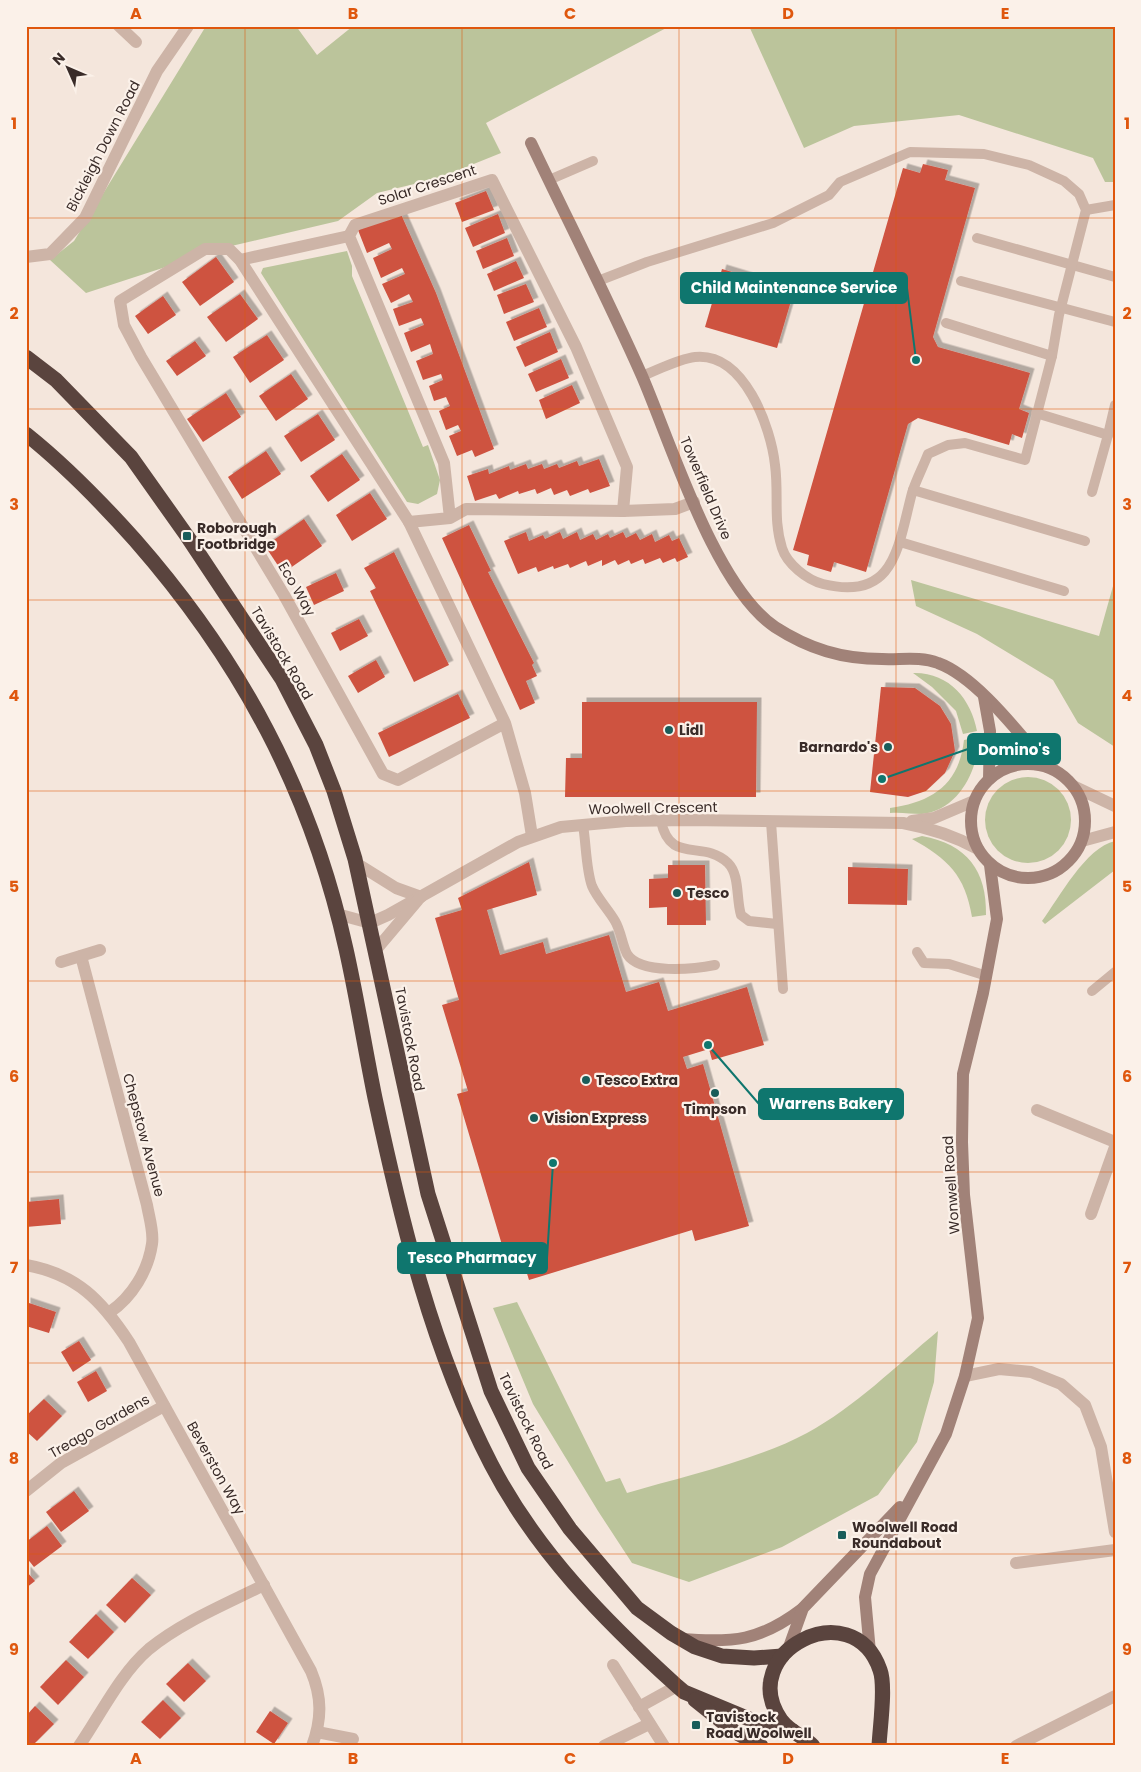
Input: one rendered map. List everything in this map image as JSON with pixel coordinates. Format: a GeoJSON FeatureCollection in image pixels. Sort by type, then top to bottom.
{"type":"FeatureCollection","features":[{"type":"Feature","properties":{"kind":"highway","name":"Tavistock Road"},"geometry":{"type":"LineString","coordinates":[[31,361],[56,380],[131,457],[192,543],[282,679],[316,746],[334,790],[356,863],[370,922],[404,1093],[428,1194],[491,1391],[528,1468],[570,1529],[637,1608],[695,1647],[722,1656],[754,1658],[785,1652]]}},
{"type":"Feature","properties":{"kind":"highway"},"geometry":{"type":"LineString","coordinates":[[26,434],[62,462],[120,523],[173,584],[224,655],[244,687],[287,768],[312,830],[346,947],[375,1098],[403,1218],[429,1313],[458,1396],[493,1467],[529,1527],[591,1602],[680,1689],[735,1732],[760,1746]]}},
{"type":"Feature","properties":{"kind":"highway"},"geometry":{"type":"LineString","coordinates":[[811,1743],[792,1731],[781,1720],[773,1699],[773,1676],[785,1652],[808,1636],[830,1632],[852,1638],[870,1652],[881,1671],[883,1694],[880,1704],[879,1746]]}},
{"type":"Feature","properties":{"kind":"highway"},"geometry":{"type":"LineString","coordinates":[[680,1689],[764,1725],[792,1731]]}},
{"type":"Feature","properties":{"kind":"street"},"geometry":{"type":"LineString","coordinates":[[119,26],[136,42]]}},
{"type":"Feature","properties":{"kind":"street","name":"Bickleigh Down Road"},"geometry":{"type":"LineString","coordinates":[[26,257],[50,254],[86,218],[157,71],[188,26]]}},
{"type":"Feature","properties":{"kind":"street","name":"Towerfield Drive"},"geometry":{"type":"LineString","coordinates":[[531,143],[642,376],[694,502],[723,565],[750,604],[774,626],[807,645],[831,654],[859,659],[916,658],[938,663],[956,673],[984,696],[1048,767]]}},
{"type":"Feature","properties":{"kind":"street","name":"Solar Crescent"},"geometry":{"type":"LineString","coordinates":[[349,236],[355,225],[492,180],[576,347],[627,467],[623,511]]}},
{"type":"Feature","properties":{"kind":"street"},"geometry":{"type":"LineString","coordinates":[[450,518],[444,463],[349,236],[240,260],[409,522],[505,723],[525,793],[532,836]]}},
{"type":"Feature","properties":{"kind":"street","name":"Eco Way"},"geometry":{"type":"LineString","coordinates":[[240,260],[229,249],[205,249],[120,301],[124,325],[141,357],[284,595],[383,774],[398,780],[505,723]]}},
{"type":"Feature","properties":{"kind":"street","name":"Tavistock Road"},"geometry":{"type":"LineString","coordinates":[[26,351],[31,361]]}},
{"type":"Feature","properties":{"kind":"street"},"geometry":{"type":"LineString","coordinates":[[409,522],[450,518],[466,510],[623,511],[675,509],[694,502]]}},
{"type":"Feature","properties":{"kind":"street"},"geometry":{"type":"LineString","coordinates":[[984,696],[990,731],[989,779]]}},
{"type":"Feature","properties":{"kind":"street"},"geometry":{"type":"LineString","coordinates":[[1017,764],[1033,764],[1048,767],[1062,774],[1074,786],[1081,798],[1085,812],[1086,826],[1082,841],[1074,856],[1061,868],[1038,878],[1012,877],[990,865],[978,849],[971,828],[974,801],[989,779],[1002,770],[1017,764]]}},
{"type":"Feature","properties":{"kind":"street"},"geometry":{"type":"LineString","coordinates":[[1074,786],[1115,806]]}},
{"type":"Feature","properties":{"kind":"street","name":"Woolwell Crescent"},"geometry":{"type":"LineString","coordinates":[[902,823],[934,818],[974,801]]}},
{"type":"Feature","properties":{"kind":"street","name":"Woolwell Crescent"},"geometry":{"type":"LineString","coordinates":[[375,951],[389,937],[421,896],[532,836],[561,827],[661,821],[902,823],[932,828],[958,838],[978,849]]}},
{"type":"Feature","properties":{"kind":"street"},"geometry":{"type":"LineString","coordinates":[[1082,841],[1115,832]]}},
{"type":"Feature","properties":{"kind":"street"},"geometry":{"type":"LineString","coordinates":[[356,863],[396,888],[421,896]]}},
{"type":"Feature","properties":{"kind":"street","name":"Wonwell Road"},"geometry":{"type":"LineString","coordinates":[[870,1652],[865,1596],[870,1574],[946,1434],[965,1376],[978,1318],[964,1195],[962,1142],[963,1074],[984,993],[997,919],[990,865]]}},
{"type":"Feature","properties":{"kind":"street"},"geometry":{"type":"LineString","coordinates":[[337,914],[370,922],[421,896]]}},
{"type":"Feature","properties":{"kind":"street"},"geometry":{"type":"LineString","coordinates":[[61,962],[100,950]]}},
{"type":"Feature","properties":{"kind":"street","name":"Chepstow Avenue"},"geometry":{"type":"LineString","coordinates":[[81,956],[147,1205],[153,1243],[147,1265],[136,1286],[120,1305],[110,1312]]}},
{"type":"Feature","properties":{"kind":"street"},"geometry":{"type":"LineString","coordinates":[[1037,1110],[1115,1142]]}},
{"type":"Feature","properties":{"kind":"street"},"geometry":{"type":"LineString","coordinates":[[1091,1214],[1115,1147]]}},
{"type":"Feature","properties":{"kind":"street","name":"Beverston Way"},"geometry":{"type":"LineString","coordinates":[[26,1265],[56,1273],[74,1283],[110,1312],[129,1342],[288,1628],[317,1686],[320,1703],[317,1732],[312,1746]]}},
{"type":"Feature","properties":{"kind":"street"},"geometry":{"type":"LineString","coordinates":[[965,1376],[999,1368],[1031,1372],[1061,1384],[1085,1404],[1101,1447],[1115,1532]]}},
{"type":"Feature","properties":{"kind":"street","name":"Treago Gardens"},"geometry":{"type":"LineString","coordinates":[[26,1491],[61,1463],[164,1406]]}},
{"type":"Feature","properties":{"kind":"street","name":"Wonwell Road"},"geometry":{"type":"LineString","coordinates":[[785,1652],[803,1608],[913,1494]]}},
{"type":"Feature","properties":{"kind":"street"},"geometry":{"type":"LineString","coordinates":[[1016,1563],[1115,1550]]}},
{"type":"Feature","properties":{"kind":"street"},"geometry":{"type":"LineString","coordinates":[[80,1746],[127,1674],[148,1650],[168,1636],[264,1585]]}},
{"type":"Feature","properties":{"kind":"street"},"geometry":{"type":"LineString","coordinates":[[680,1638],[715,1641],[745,1639],[768,1632],[803,1608]]}},
{"type":"Feature","properties":{"kind":"street"},"geometry":{"type":"LineString","coordinates":[[613,1665],[664,1746]]}},
{"type":"Feature","properties":{"kind":"street"},"geometry":{"type":"LineString","coordinates":[[638,1707],[680,1689]]}},
{"type":"Feature","properties":{"kind":"street"},"geometry":{"type":"LineString","coordinates":[[1016,1746],[1115,1696]]}},
{"type":"Feature","properties":{"kind":"street"},"geometry":{"type":"LineString","coordinates":[[604,1746],[649,1724]]}},
{"type":"Feature","properties":{"kind":"street"},"geometry":{"type":"LineString","coordinates":[[317,1732],[353,1739]]}},
{"type":"Feature","properties":{"kind":"lane"},"geometry":{"type":"LineString","coordinates":[[598,281],[647,262],[773,223],[829,195],[840,182],[910,152],[984,154],[1029,165],[1064,181],[1079,194],[1086,210],[1061,306],[1052,356],[1025,460],[965,443],[948,445],[928,454],[913,490],[893,563],[878,577],[862,586],[837,587],[816,582],[797,569],[782,550],[775,523],[775,465],[761,411],[745,383],[729,367],[715,359],[695,357],[642,376]]}},
{"type":"Feature","properties":{"kind":"lane"},"geometry":{"type":"LineString","coordinates":[[549,180],[594,160]]}},
{"type":"Feature","properties":{"kind":"lane"},"geometry":{"type":"LineString","coordinates":[[1086,210],[1115,205]]}},
{"type":"Feature","properties":{"kind":"lane"},"geometry":{"type":"LineString","coordinates":[[977,238],[1115,277]]}},
{"type":"Feature","properties":{"kind":"lane"},"geometry":{"type":"LineString","coordinates":[[961,281],[1061,306],[1115,322]]}},
{"type":"Feature","properties":{"kind":"lane"},"geometry":{"type":"LineString","coordinates":[[946,323],[1052,356]]}},
{"type":"Feature","properties":{"kind":"lane"},"geometry":{"type":"LineString","coordinates":[[1092,492],[1115,405]]}},
{"type":"Feature","properties":{"kind":"lane"},"geometry":{"type":"LineString","coordinates":[[1036,413],[1108,435]]}},
{"type":"Feature","properties":{"kind":"lane"},"geometry":{"type":"LineString","coordinates":[[913,490],[1085,541]]}},
{"type":"Feature","properties":{"kind":"lane"},"geometry":{"type":"LineString","coordinates":[[900,542],[1064,591]]}},
{"type":"Feature","properties":{"kind":"lane"},"geometry":{"type":"LineString","coordinates":[[661,821],[664,835],[678,848],[703,850],[729,863],[736,878],[736,893],[741,915],[749,920],[777,924]]}},
{"type":"Feature","properties":{"kind":"lane"},"geometry":{"type":"LineString","coordinates":[[771,822],[783,989]]}},
{"type":"Feature","properties":{"kind":"lane"},"geometry":{"type":"LineString","coordinates":[[583,825],[592,885],[616,923],[628,954],[633,960],[644,964],[678,970],[715,965]]}},
{"type":"Feature","properties":{"kind":"lane"},"geometry":{"type":"LineString","coordinates":[[917,952],[924,963],[949,964],[987,976]]}},
{"type":"Feature","properties":{"kind":"lane"},"geometry":{"type":"LineString","coordinates":[[1092,991],[1115,972]]}},
{"type":"Feature","properties":{"kind":"green space"},"geometry":{"type":"Polygon","coordinates":[[[206,26],[296,26],[317,55],[353,26],[670,26],[486,123],[501,153],[439,178],[377,193],[338,221],[227,247],[86,293],[50,260],[74,241],[206,26]]]}},
{"type":"Feature","properties":{"kind":"green space"},"geometry":{"type":"Polygon","coordinates":[[[749,26],[1115,26],[1115,182],[1105,182],[1093,158],[959,115],[854,126],[804,148],[749,26]]]}},
{"type":"Feature","properties":{"kind":"green space"},"geometry":{"type":"Polygon","coordinates":[[[347,251],[352,266],[352,276],[423,447],[428,445],[440,480],[437,494],[418,504],[407,502],[261,273],[263,268],[347,251]]]}},
{"type":"Feature","properties":{"kind":"green space"},"geometry":{"type":"Polygon","coordinates":[[[1115,579],[1115,747],[1078,723],[1053,680],[977,634],[916,606],[911,580],[1099,636],[1115,579]]]}},
{"type":"Feature","properties":{"kind":"green space"},"geometry":{"type":"Polygon","coordinates":[[[913,673],[937,677],[947,682],[956,690],[970,708],[977,731],[963,734],[956,711],[932,687],[913,673]]]}},
{"type":"Feature","properties":{"kind":"green space"},"geometry":{"type":"Polygon","coordinates":[[[979,737],[975,762],[970,775],[956,797],[935,811],[922,814],[890,813],[890,808],[919,801],[941,789],[956,769],[964,740],[979,737]]]}},
{"type":"Feature","properties":{"kind":"green space"},"geometry":{"type":"Polygon","coordinates":[[[1028,777],[1044,780],[1052,784],[1064,796],[1068,804],[1071,820],[1068,836],[1064,844],[1052,856],[1044,860],[1028,863],[1012,860],[1004,856],[992,844],[988,836],[985,820],[988,804],[992,796],[1004,784],[1012,780],[1028,777]]]}},
{"type":"Feature","properties":{"kind":"green space"},"geometry":{"type":"Polygon","coordinates":[[[922,836],[951,846],[971,862],[983,885],[986,915],[972,917],[965,890],[953,870],[936,854],[912,839],[922,836]]]}},
{"type":"Feature","properties":{"kind":"green space"},"geometry":{"type":"Polygon","coordinates":[[[1115,841],[1115,870],[1045,924],[1042,921],[1084,863],[1104,845],[1115,841]]]}},
{"type":"Feature","properties":{"kind":"green space"},"geometry":{"type":"Polygon","coordinates":[[[517,1302],[606,1482],[620,1478],[627,1493],[743,1460],[766,1452],[807,1433],[825,1423],[858,1399],[938,1331],[934,1382],[917,1442],[878,1495],[782,1547],[689,1582],[632,1563],[598,1511],[533,1404],[493,1308],[517,1302]]]}},
{"type":"Feature","properties":{"kind":"building"},"geometry":{"type":"Polygon","coordinates":[[[923,164],[948,170],[945,180],[975,188],[933,337],[938,347],[1030,373],[1019,409],[1029,413],[1022,438],[1012,434],[1009,445],[918,418],[908,424],[866,572],[834,562],[831,572],[807,565],[809,555],[793,550],[903,168],[920,173],[923,164]]]}},
{"type":"Feature","properties":{"kind":"building"},"geometry":{"type":"Polygon","coordinates":[[[486,191],[494,210],[462,222],[455,203],[486,191]]]}},
{"type":"Feature","properties":{"kind":"building"},"geometry":{"type":"Polygon","coordinates":[[[400,212],[436,293],[494,449],[475,457],[472,450],[457,456],[449,436],[461,431],[458,425],[446,430],[439,411],[450,406],[446,397],[434,401],[429,386],[443,380],[441,374],[423,380],[416,361],[433,354],[430,344],[411,352],[404,333],[424,325],[421,318],[399,326],[393,309],[413,302],[409,294],[391,303],[382,284],[405,274],[402,268],[381,278],[373,258],[392,249],[389,243],[367,253],[358,230],[400,212]]]}},
{"type":"Feature","properties":{"kind":"building"},"geometry":{"type":"Polygon","coordinates":[[[498,214],[505,233],[473,247],[465,228],[498,214]]]}},
{"type":"Feature","properties":{"kind":"building"},"geometry":{"type":"Polygon","coordinates":[[[507,238],[514,256],[483,269],[476,251],[507,238]]]}},
{"type":"Feature","properties":{"kind":"building"},"geometry":{"type":"Polygon","coordinates":[[[216,257],[234,282],[200,306],[182,282],[216,257]]]}},
{"type":"Feature","properties":{"kind":"building"},"geometry":{"type":"Polygon","coordinates":[[[516,261],[524,278],[494,291],[487,274],[516,261]]]}},
{"type":"Feature","properties":{"kind":"building"},"geometry":{"type":"Polygon","coordinates":[[[722,269],[794,291],[777,348],[705,327],[722,269]]]}},
{"type":"Feature","properties":{"kind":"building"},"geometry":{"type":"Polygon","coordinates":[[[526,284],[534,302],[504,314],[497,295],[526,284]]]}},
{"type":"Feature","properties":{"kind":"building"},"geometry":{"type":"Polygon","coordinates":[[[240,294],[258,319],[226,342],[207,317],[240,294]]]}},
{"type":"Feature","properties":{"kind":"building"},"geometry":{"type":"Polygon","coordinates":[[[163,296],[176,315],[148,334],[135,316],[163,296]]]}},
{"type":"Feature","properties":{"kind":"building"},"geometry":{"type":"Polygon","coordinates":[[[539,308],[547,327],[514,341],[506,322],[539,308]]]}},
{"type":"Feature","properties":{"kind":"building"},"geometry":{"type":"Polygon","coordinates":[[[550,332],[558,352],[525,367],[516,347],[550,332]]]}},
{"type":"Feature","properties":{"kind":"building"},"geometry":{"type":"Polygon","coordinates":[[[267,335],[284,360],[250,383],[233,357],[267,335]]]}},
{"type":"Feature","properties":{"kind":"building"},"geometry":{"type":"Polygon","coordinates":[[[195,341],[206,356],[177,376],[166,361],[195,341]]]}},
{"type":"Feature","properties":{"kind":"building"},"geometry":{"type":"Polygon","coordinates":[[[561,359],[569,378],[536,392],[528,374],[561,359]]]}},
{"type":"Feature","properties":{"kind":"building"},"geometry":{"type":"Polygon","coordinates":[[[291,374],[308,399],[276,421],[259,396],[291,374]]]}},
{"type":"Feature","properties":{"kind":"building"},"geometry":{"type":"Polygon","coordinates":[[[572,385],[580,403],[546,419],[539,400],[572,385]]]}},
{"type":"Feature","properties":{"kind":"building"},"geometry":{"type":"Polygon","coordinates":[[[226,393],[241,417],[203,442],[187,419],[226,393]]]}},
{"type":"Feature","properties":{"kind":"building"},"geometry":{"type":"Polygon","coordinates":[[[318,414],[335,440],[301,462],[284,436],[318,414]]]}},
{"type":"Feature","properties":{"kind":"building"},"geometry":{"type":"Polygon","coordinates":[[[266,451],[281,474],[242,499],[228,477],[266,451]]]}},
{"type":"Feature","properties":{"kind":"building"},"geometry":{"type":"Polygon","coordinates":[[[342,454],[360,480],[328,502],[310,476],[342,454]]]}},
{"type":"Feature","properties":{"kind":"building"},"geometry":{"type":"Polygon","coordinates":[[[599,459],[610,486],[590,493],[588,489],[570,496],[567,490],[554,495],[551,488],[537,494],[535,489],[519,494],[518,491],[499,499],[496,494],[475,501],[467,476],[488,469],[489,474],[509,466],[510,470],[526,464],[528,469],[542,464],[544,469],[557,464],[559,468],[577,461],[579,466],[599,459]]]}},
{"type":"Feature","properties":{"kind":"building"},"geometry":{"type":"Polygon","coordinates":[[[370,493],[387,519],[352,541],[336,515],[370,493]]]}},
{"type":"Feature","properties":{"kind":"building"},"geometry":{"type":"Polygon","coordinates":[[[304,519],[322,546],[283,573],[265,546],[304,519]]]}},
{"type":"Feature","properties":{"kind":"building"},"geometry":{"type":"Polygon","coordinates":[[[469,525],[491,571],[488,572],[534,663],[532,665],[537,676],[526,681],[535,703],[520,710],[442,538],[469,525]]]}},
{"type":"Feature","properties":{"kind":"building"},"geometry":{"type":"Polygon","coordinates":[[[526,532],[529,541],[543,535],[545,539],[560,532],[563,539],[577,532],[580,540],[593,534],[596,540],[608,534],[610,538],[623,532],[626,538],[636,533],[640,540],[652,534],[655,542],[669,535],[672,541],[679,538],[688,557],[677,562],[675,558],[663,563],[660,558],[645,564],[643,559],[631,564],[629,560],[618,565],[615,560],[602,566],[602,560],[588,566],[586,561],[570,568],[568,564],[554,569],[553,566],[538,572],[536,567],[518,574],[504,541],[526,532]]]}},
{"type":"Feature","properties":{"kind":"building"},"geometry":{"type":"Polygon","coordinates":[[[394,552],[449,665],[414,682],[370,591],[376,588],[364,568],[394,552]]]}},
{"type":"Feature","properties":{"kind":"building"},"geometry":{"type":"Polygon","coordinates":[[[336,573],[344,591],[314,605],[306,587],[336,573]]]}},
{"type":"Feature","properties":{"kind":"building"},"geometry":{"type":"Polygon","coordinates":[[[359,619],[368,636],[340,651],[331,633],[359,619]]]}},
{"type":"Feature","properties":{"kind":"building"},"geometry":{"type":"Polygon","coordinates":[[[376,660],[385,677],[358,693],[348,676],[376,660]]]}},
{"type":"Feature","properties":{"kind":"building"},"geometry":{"type":"Polygon","coordinates":[[[881,687],[915,688],[940,706],[951,724],[955,751],[945,773],[926,791],[908,797],[870,792],[881,687]]]}},
{"type":"Feature","properties":{"kind":"building"},"geometry":{"type":"Polygon","coordinates":[[[458,694],[470,718],[389,757],[378,733],[458,694]]]}},
{"type":"Feature","properties":{"kind":"building","name":"Lidl"},"geometry":{"type":"Polygon","coordinates":[[[582,702],[757,702],[756,797],[565,797],[566,758],[582,758],[582,702]]]}},
{"type":"Feature","properties":{"kind":"building","name":"Tesco Extra"},"geometry":{"type":"Polygon","coordinates":[[[529,862],[537,895],[487,910],[500,955],[543,942],[546,954],[609,935],[626,992],[659,982],[668,1011],[747,987],[764,1045],[712,1060],[709,1049],[683,1057],[687,1069],[703,1064],[749,1226],[695,1241],[692,1230],[529,1280],[520,1251],[505,1255],[457,1094],[468,1091],[442,1005],[459,1000],[435,918],[462,910],[458,898],[529,862]]]}},
{"type":"Feature","properties":{"kind":"building","name":"Tesco"},"geometry":{"type":"Polygon","coordinates":[[[668,865],[705,865],[706,925],[667,925],[667,907],[649,908],[649,879],[668,878],[668,865]]]}},
{"type":"Feature","properties":{"kind":"building"},"geometry":{"type":"Polygon","coordinates":[[[848,867],[908,869],[907,905],[848,904],[848,867]]]}},
{"type":"Feature","properties":{"kind":"building"},"geometry":{"type":"Polygon","coordinates":[[[59,1199],[61,1224],[26,1227],[26,1202],[59,1199]]]}},
{"type":"Feature","properties":{"kind":"building"},"geometry":{"type":"Polygon","coordinates":[[[26,1302],[56,1312],[49,1333],[26,1326],[26,1302]]]}},
{"type":"Feature","properties":{"kind":"building"},"geometry":{"type":"Polygon","coordinates":[[[79,1341],[91,1360],[73,1372],[61,1352],[79,1341]]]}},
{"type":"Feature","properties":{"kind":"building"},"geometry":{"type":"Polygon","coordinates":[[[96,1371],[107,1391],[88,1402],[77,1382],[96,1371]]]}},
{"type":"Feature","properties":{"kind":"building"},"geometry":{"type":"Polygon","coordinates":[[[44,1399],[62,1416],[37,1441],[26,1431],[26,1416],[44,1399]]]}},
{"type":"Feature","properties":{"kind":"building"},"geometry":{"type":"Polygon","coordinates":[[[74,1491],[89,1511],[61,1532],[46,1512],[74,1491]]]}},
{"type":"Feature","properties":{"kind":"building"},"geometry":{"type":"Polygon","coordinates":[[[47,1526],[62,1546],[34,1567],[26,1557],[26,1542],[47,1526]]]}},
{"type":"Feature","properties":{"kind":"building"},"geometry":{"type":"Polygon","coordinates":[[[26,1571],[35,1581],[26,1588],[26,1571]]]}},
{"type":"Feature","properties":{"kind":"building"},"geometry":{"type":"Polygon","coordinates":[[[132,1578],[151,1595],[125,1623],[106,1605],[132,1578]]]}},
{"type":"Feature","properties":{"kind":"building"},"geometry":{"type":"Polygon","coordinates":[[[96,1614],[114,1632],[88,1659],[69,1642],[96,1614]]]}},
{"type":"Feature","properties":{"kind":"building"},"geometry":{"type":"Polygon","coordinates":[[[66,1660],[84,1677],[58,1705],[40,1687],[66,1660]]]}},
{"type":"Feature","properties":{"kind":"building"},"geometry":{"type":"Polygon","coordinates":[[[188,1663],[206,1681],[184,1702],[166,1684],[188,1663]]]}},
{"type":"Feature","properties":{"kind":"building"},"geometry":{"type":"Polygon","coordinates":[[[163,1700],[181,1718],[160,1739],[141,1722],[163,1700]]]}},
{"type":"Feature","properties":{"kind":"building"},"geometry":{"type":"Polygon","coordinates":[[[35,1706],[54,1724],[32,1746],[26,1746],[26,1716],[35,1706]]]}},
{"type":"Feature","properties":{"kind":"building"},"geometry":{"type":"Polygon","coordinates":[[[270,1711],[288,1723],[274,1744],[256,1732],[270,1711]]]}},
{"type":"Feature","properties":{"kind":"place","name":"Child Maintenance Service"},"geometry":{"type":"Point","coordinates":[916,360]}},
{"type":"Feature","properties":{"kind":"place","name":"Roborough Footbridge"},"geometry":{"type":"Point","coordinates":[187,536]}},
{"type":"Feature","properties":{"kind":"place","name":"Lidl"},"geometry":{"type":"Point","coordinates":[669,730]}},
{"type":"Feature","properties":{"kind":"place","name":"Barnardo's"},"geometry":{"type":"Point","coordinates":[888,747]}},
{"type":"Feature","properties":{"kind":"place","name":"Domino's"},"geometry":{"type":"Point","coordinates":[882,779]}},
{"type":"Feature","properties":{"kind":"place","name":"Tesco"},"geometry":{"type":"Point","coordinates":[677,893]}},
{"type":"Feature","properties":{"kind":"place","name":"Warrens Bakery"},"geometry":{"type":"Point","coordinates":[708,1045]}},
{"type":"Feature","properties":{"kind":"place","name":"Tesco Extra"},"geometry":{"type":"Point","coordinates":[586,1080]}},
{"type":"Feature","properties":{"kind":"place","name":"Timpson"},"geometry":{"type":"Point","coordinates":[715,1093]}},
{"type":"Feature","properties":{"kind":"place","name":"Vision Express"},"geometry":{"type":"Point","coordinates":[534,1118]}},
{"type":"Feature","properties":{"kind":"place","name":"Tesco Pharmacy"},"geometry":{"type":"Point","coordinates":[553,1163]}},
{"type":"Feature","properties":{"kind":"place","name":"Woolwell Road Roundabout"},"geometry":{"type":"Point","coordinates":[842,1535]}},
{"type":"Feature","properties":{"kind":"place","name":"Tavistock Road Woolwell"},"geometry":{"type":"Point","coordinates":[696,1725]}}]}
